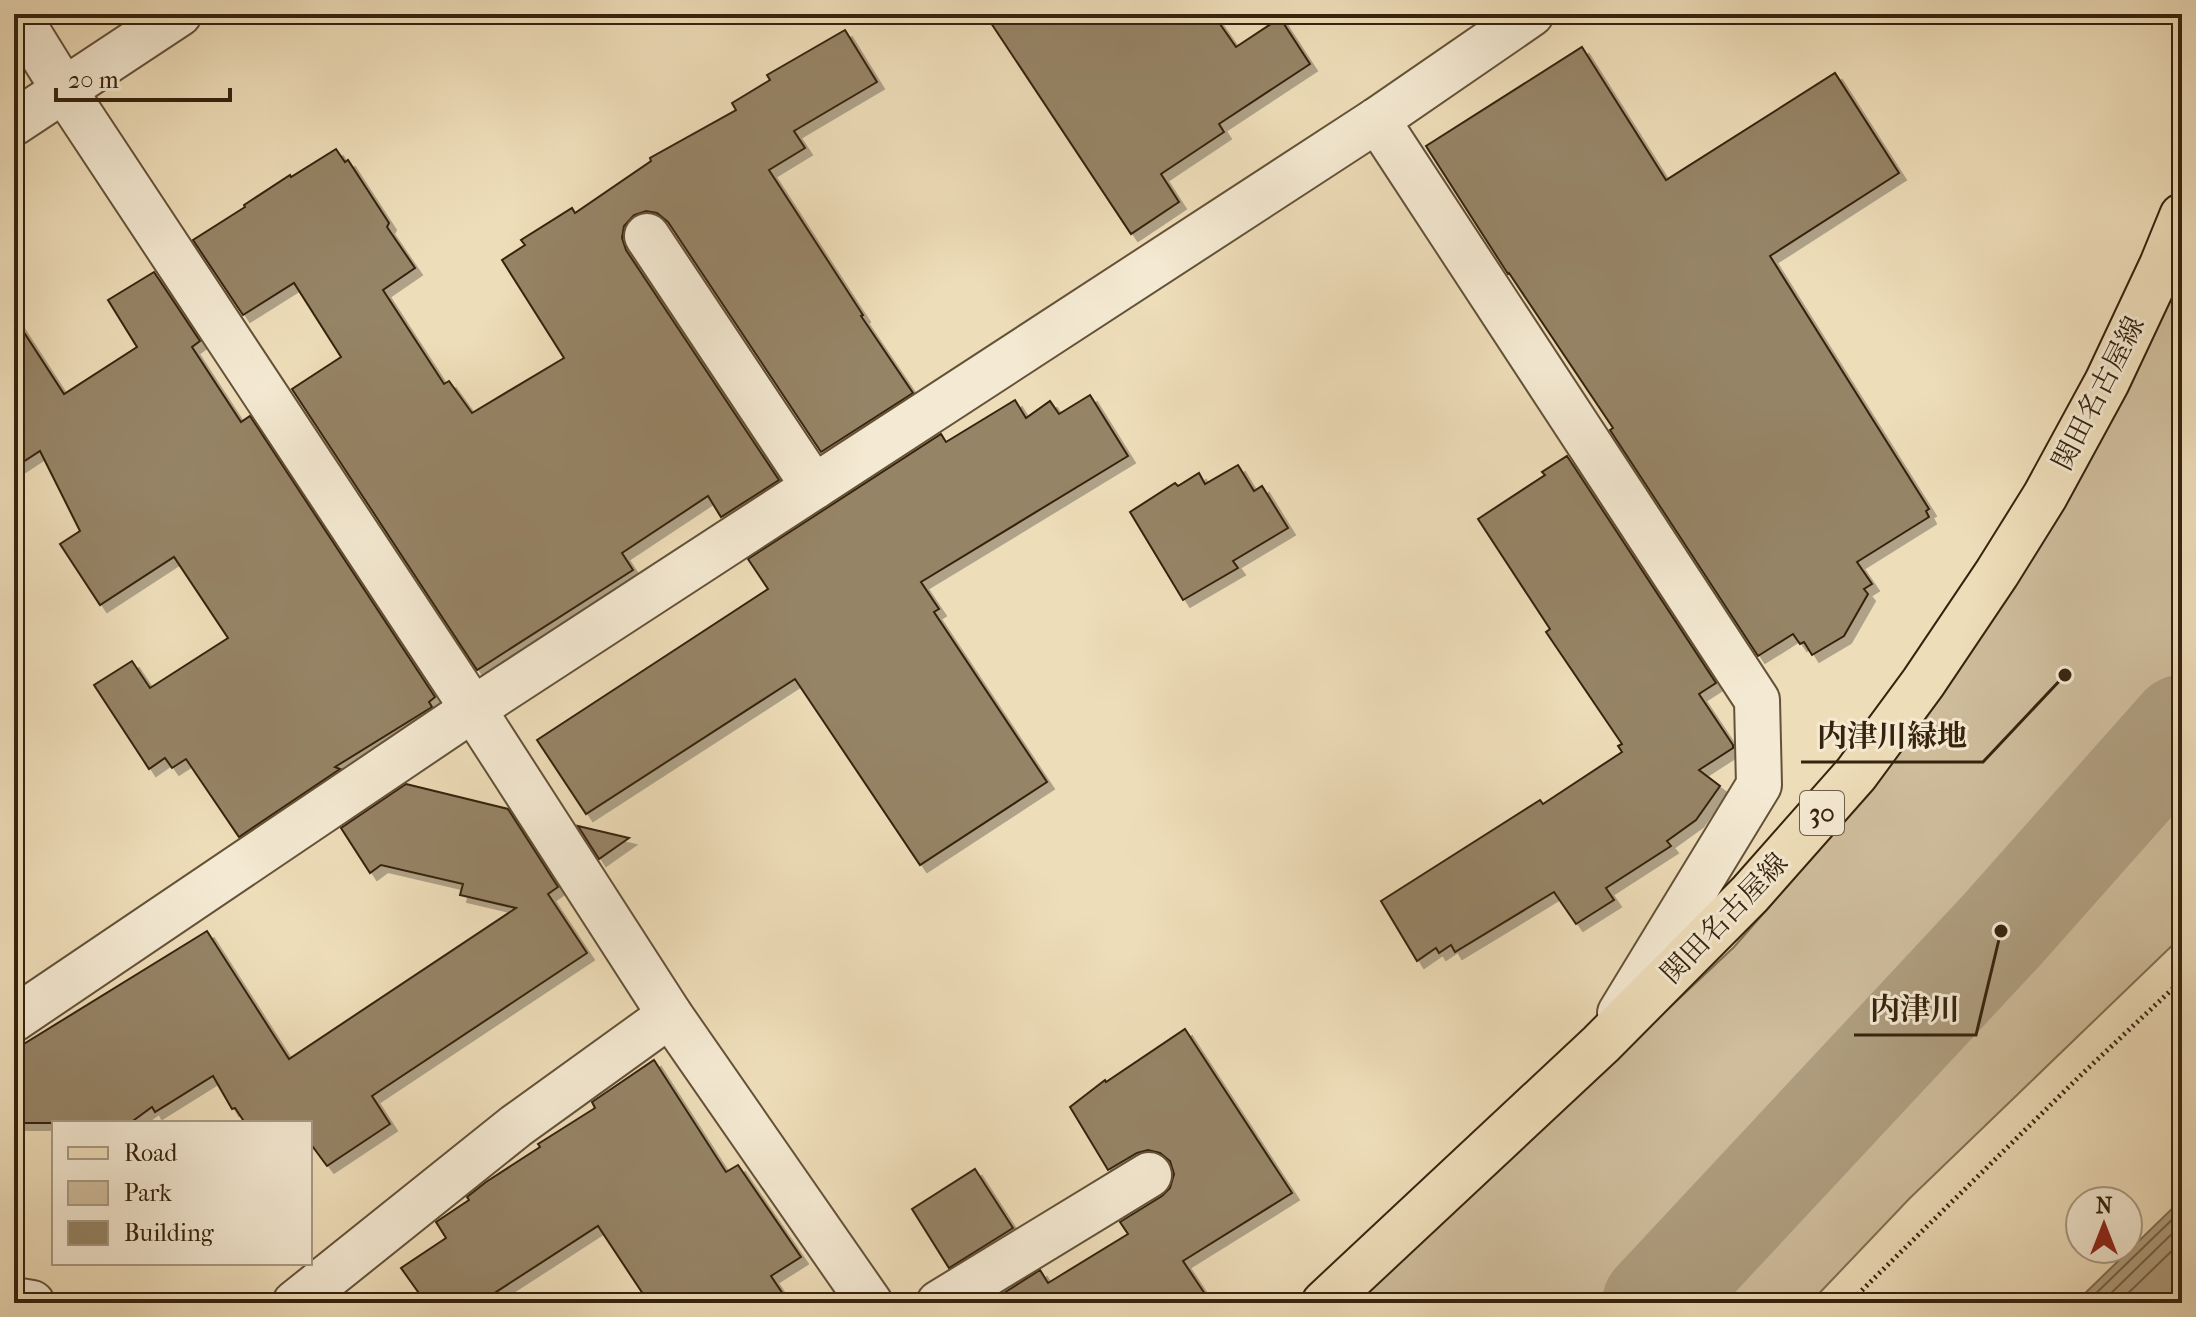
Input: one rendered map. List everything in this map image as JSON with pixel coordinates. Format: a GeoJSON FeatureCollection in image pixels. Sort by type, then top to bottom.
{"type":"FeatureCollection","features":[{"type":"Feature","properties":{"kind":"main road","name":"関田名古屋線"},"geometry":{"type":"LineString","coordinates":[[1324,1303],[1601,1044],[1750,894],[1856,774],[1923,683],[1997,573],[2052,483],[2107,382],[2182,216]]}},
{"type":"Feature","properties":{"kind":"street"},"geometry":{"type":"LineString","coordinates":[[17,14],[670,1015],[870,1303]]}},
{"type":"Feature","properties":{"kind":"street"},"geometry":{"type":"LineString","coordinates":[[14,123],[179,14]]}},
{"type":"Feature","properties":{"kind":"street"},"geometry":{"type":"LineString","coordinates":[[14,1019],[473,709],[1377,120],[1531,14]]}},
{"type":"Feature","properties":{"kind":"street"},"geometry":{"type":"LineString","coordinates":[[1377,120],[1757,700],[1759,785],[1601,1044]]}},
{"type":"Feature","properties":{"kind":"street"},"geometry":{"type":"LineString","coordinates":[[647,236],[814,487]]}},
{"type":"Feature","properties":{"kind":"street"},"geometry":{"type":"LineString","coordinates":[[295,1303],[516,1126],[670,1015]]}},
{"type":"Feature","properties":{"kind":"street"},"geometry":{"type":"LineString","coordinates":[[939,1303],[1149,1175]]}},
{"type":"Feature","properties":{"kind":"street"},"geometry":{"type":"LineString","coordinates":[[14,1300],[32,1303]]}},
{"type":"Feature","properties":{"kind":"path"},"geometry":{"type":"LineString","coordinates":[[1849,1303],[2182,980]]}},
{"type":"Feature","properties":{"kind":"green space"},"geometry":{"type":"Polygon","coordinates":[[[2182,248],[2182,936],[1909,1199],[1810,1303],[1355,1303],[1734,947],[1852,813],[2044,536],[2182,248]]]}},
{"type":"Feature","properties":{"kind":"water"},"geometry":{"type":"Polygon","coordinates":[[[2182,1199],[2182,1303],[2075,1303],[2114,1265],[2144,1265],[2144,1236],[2182,1199]]]}},
{"type":"Feature","properties":{"kind":"building"},"geometry":{"type":"Polygon","coordinates":[[[985,14],[1213,14],[1236,47],[1280,18],[1310,64],[1219,124],[1224,132],[1161,174],[1179,202],[1131,234],[985,14]]]}},
{"type":"Feature","properties":{"kind":"building"},"geometry":{"type":"Polygon","coordinates":[[[845,30],[877,82],[794,131],[805,148],[769,170],[913,393],[821,452],[668,222],[657,213],[646,211],[634,215],[624,226],[622,238],[626,250],[779,480],[721,517],[708,496],[622,553],[633,570],[477,670],[292,389],[341,357],[294,283],[243,315],[193,240],[290,175],[336,149],[345,162],[348,160],[415,268],[383,290],[444,384],[449,381],[472,413],[564,358],[502,260],[525,245],[521,240],[572,208],[575,213],[651,161],[650,158],[736,110],[732,103],[770,80],[767,75],[845,30]]]}},
{"type":"Feature","properties":{"kind":"building"},"geometry":{"type":"Polygon","coordinates":[[[1582,47],[1666,180],[1835,73],[1899,173],[1770,256],[1929,509],[1926,511],[1929,517],[1857,562],[1872,584],[1864,589],[1868,594],[1844,636],[1812,655],[1804,642],[1800,644],[1793,634],[1758,656],[1610,430],[1613,428],[1426,146],[1582,47]]]}},
{"type":"Feature","properties":{"kind":"building"},"geometry":{"type":"Polygon","coordinates":[[[154,272],[200,341],[192,347],[241,422],[250,416],[435,697],[429,702],[432,707],[335,767],[340,769],[239,837],[186,759],[172,768],[165,758],[149,769],[94,685],[132,661],[150,688],[228,638],[174,557],[100,605],[60,544],[80,531],[40,451],[14,468],[14,317],[64,394],[137,347],[108,300],[154,272]]]}},
{"type":"Feature","properties":{"kind":"building"},"geometry":{"type":"Polygon","coordinates":[[[1090,395],[1128,456],[921,582],[939,609],[934,612],[1047,782],[920,865],[795,679],[586,814],[537,740],[768,589],[748,559],[941,434],[946,442],[1015,400],[1026,418],[1050,401],[1059,414],[1090,395]]]}},
{"type":"Feature","properties":{"kind":"building"},"geometry":{"type":"Polygon","coordinates":[[[1567,456],[1716,683],[1699,694],[1733,748],[1699,770],[1720,786],[1696,820],[1667,841],[1671,846],[1606,888],[1614,900],[1576,924],[1554,892],[1455,952],[1451,945],[1439,953],[1436,948],[1417,961],[1381,901],[1540,800],[1543,804],[1622,752],[1618,746],[1622,744],[1546,632],[1550,629],[1478,519],[1545,475],[1542,472],[1567,456]]]}},
{"type":"Feature","properties":{"kind":"building"},"geometry":{"type":"Polygon","coordinates":[[[1238,465],[1254,491],[1262,486],[1288,528],[1233,561],[1238,568],[1183,600],[1130,512],[1175,483],[1178,486],[1199,473],[1205,484],[1238,465]]]}},
{"type":"Feature","properties":{"kind":"building"},"geometry":{"type":"Polygon","coordinates":[[[406,784],[508,809],[558,887],[548,894],[587,953],[372,1096],[390,1124],[327,1166],[312,1146],[312,1121],[244,1121],[235,1108],[232,1109],[213,1076],[155,1112],[152,1107],[133,1121],[14,1123],[14,1050],[207,931],[289,1059],[516,908],[460,895],[463,884],[381,865],[370,873],[341,828],[406,784]]]}},
{"type":"Feature","properties":{"kind":"building"},"geometry":{"type":"Polygon","coordinates":[[[578,826],[629,838],[599,859],[578,826]]]}},
{"type":"Feature","properties":{"kind":"building"},"geometry":{"type":"Polygon","coordinates":[[[1185,1029],[1292,1193],[1183,1261],[1211,1303],[1003,1303],[999,1296],[1040,1270],[1048,1283],[1128,1234],[1120,1222],[1170,1188],[1174,1174],[1170,1161],[1160,1153],[1148,1150],[1137,1153],[1108,1170],[1070,1107],[1105,1080],[1185,1029]]]}},
{"type":"Feature","properties":{"kind":"building"},"geometry":{"type":"Polygon","coordinates":[[[654,1060],[726,1172],[738,1165],[801,1257],[771,1276],[789,1303],[649,1303],[598,1226],[479,1303],[426,1303],[401,1268],[446,1238],[436,1222],[469,1200],[467,1197],[486,1182],[540,1147],[538,1144],[595,1108],[592,1102],[654,1060]]]}},
{"type":"Feature","properties":{"kind":"building"},"geometry":{"type":"Polygon","coordinates":[[[975,1169],[1013,1228],[949,1268],[912,1209],[975,1169]]]}},
{"type":"Feature","properties":{"kind":"waterway"},"geometry":{"type":"LineString","coordinates":[[1654,1303],[2001,931],[2182,727]]}},
{"type":"Feature","properties":{"kind":"place","name":"内津川緑地"},"geometry":{"type":"Point","coordinates":[2065,675]}},
{"type":"Feature","properties":{"kind":"place","name":"内津川"},"geometry":{"type":"Point","coordinates":[2001,931]}}]}
